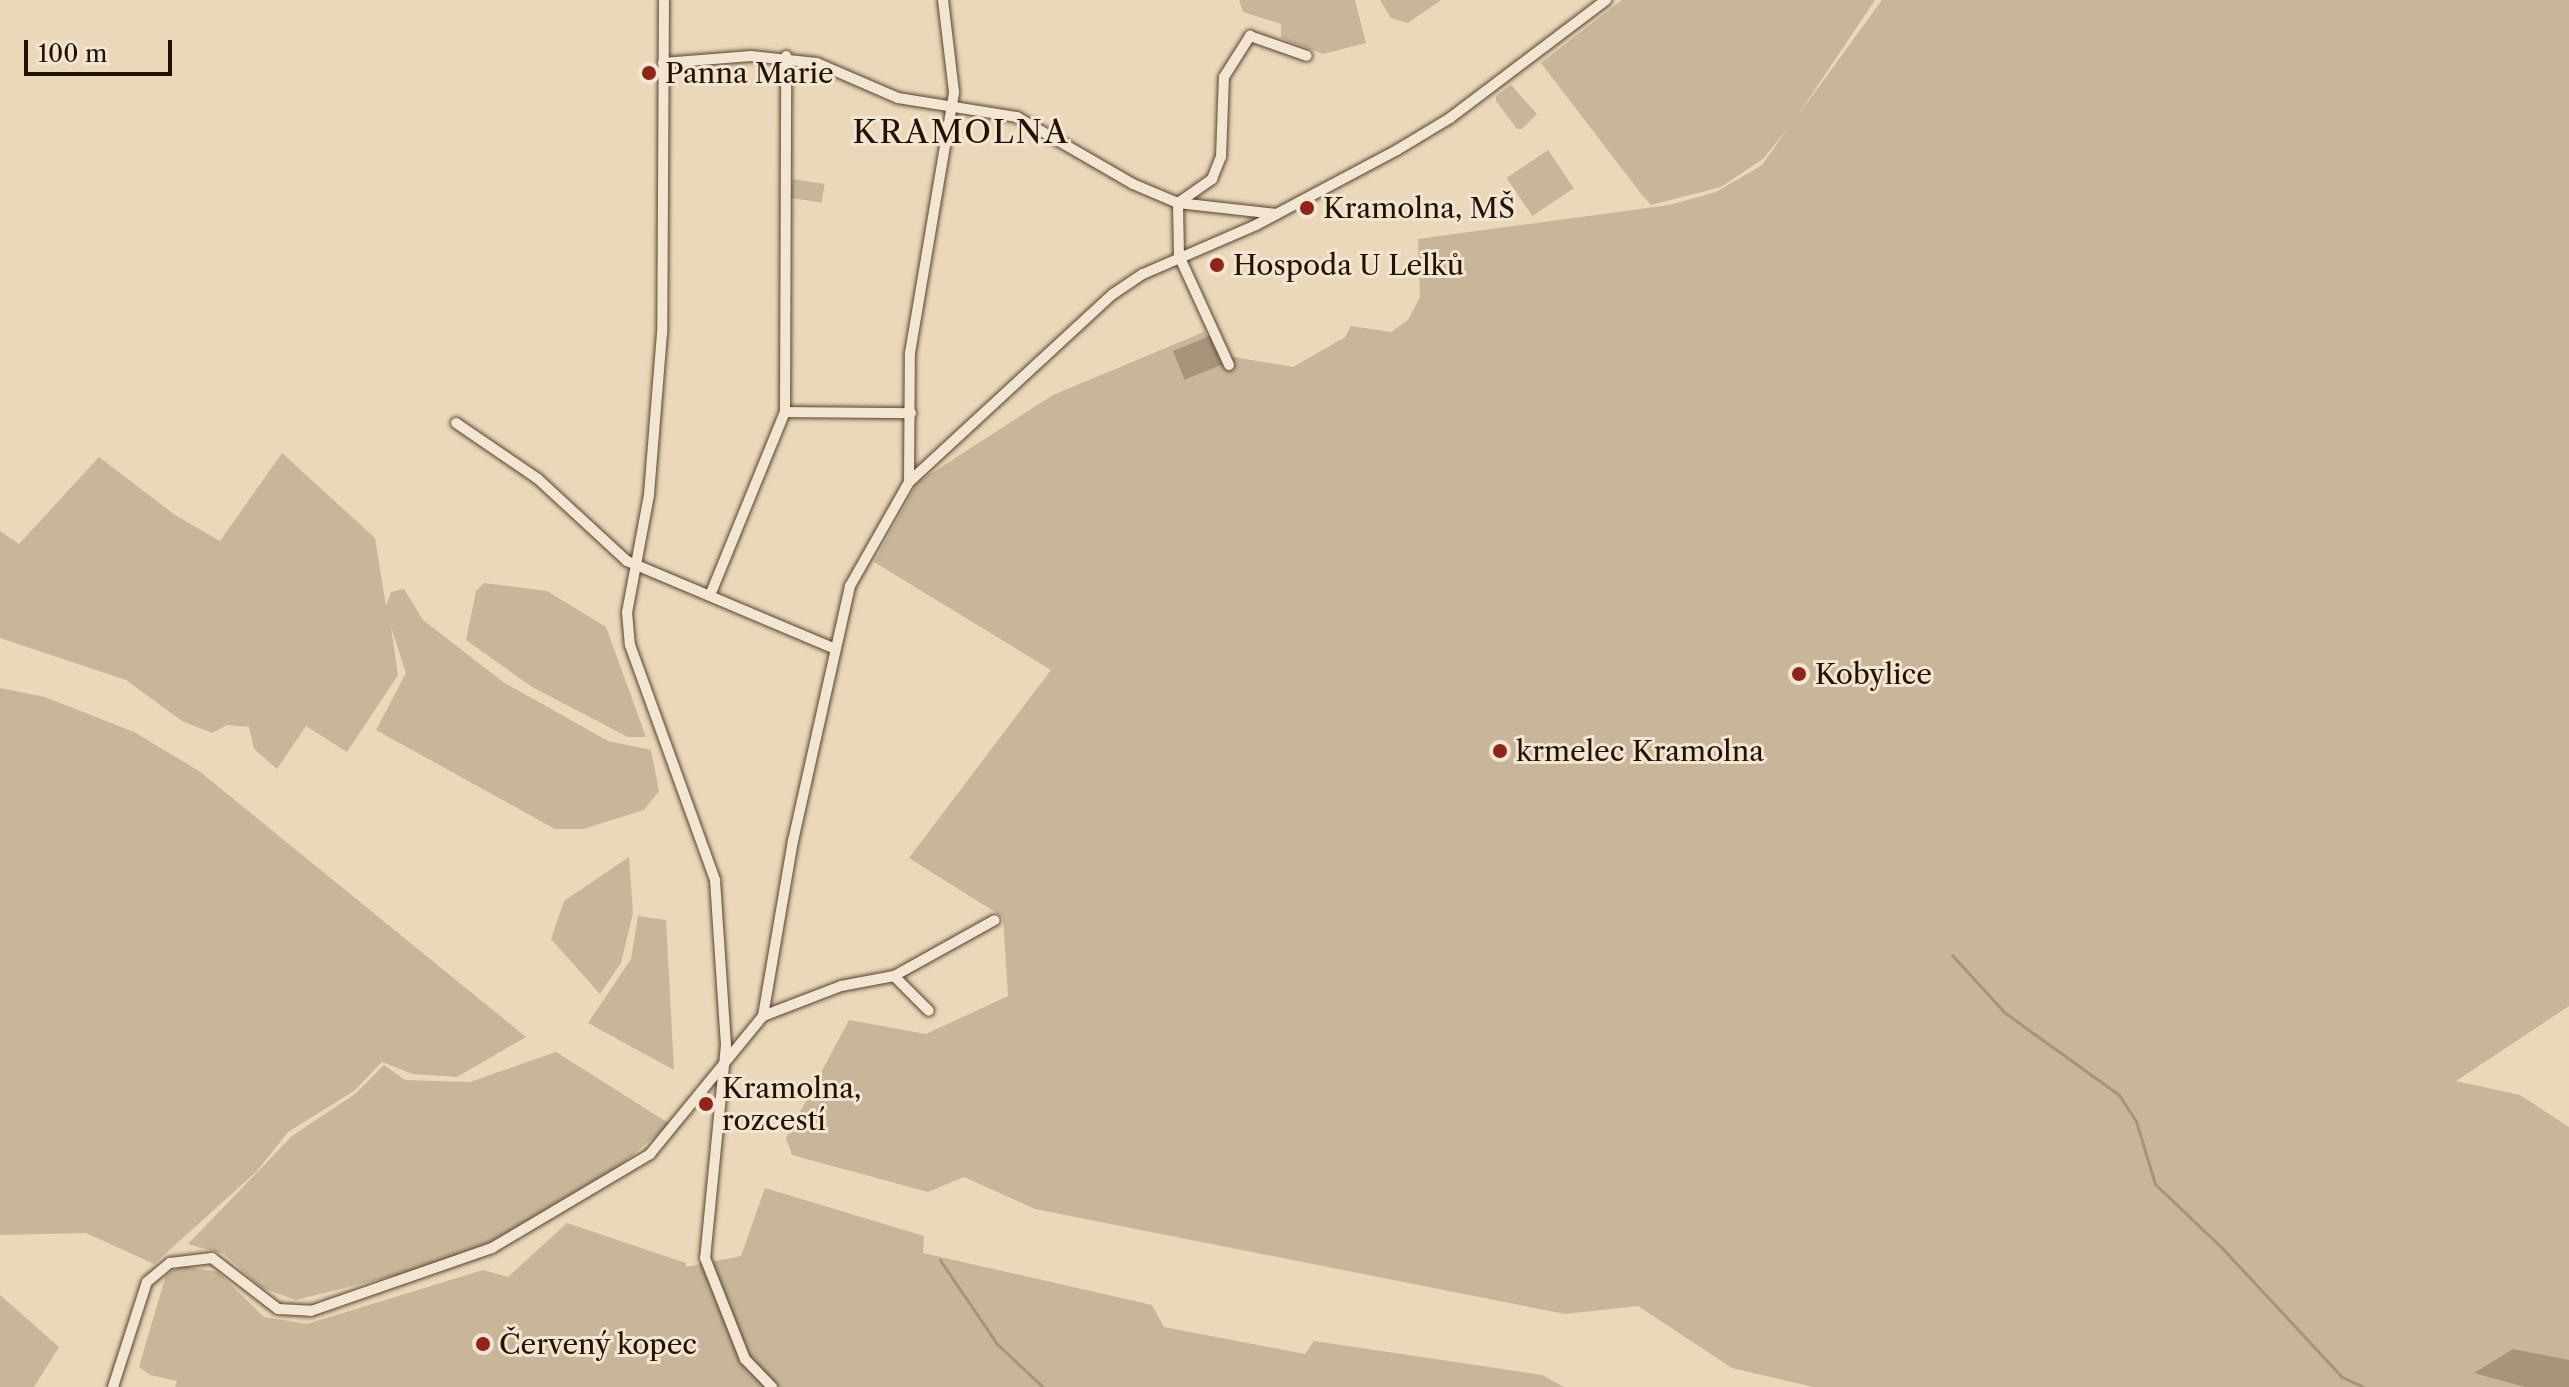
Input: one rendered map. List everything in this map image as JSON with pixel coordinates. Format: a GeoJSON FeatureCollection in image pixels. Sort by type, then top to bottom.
{"type":"FeatureCollection","features":[{"type":"Feature","properties":{"kind":"street"},"geometry":{"type":"LineString","coordinates":[[664,0],[662,333],[649,495],[627,612],[630,645],[712,866],[724,1069],[705,1258],[745,1359],[772,1387]]}},
{"type":"Feature","properties":{"kind":"street"},"geometry":{"type":"LineString","coordinates":[[909,482],[910,353],[953,105],[943,0]]}},
{"type":"Feature","properties":{"kind":"street"},"geometry":{"type":"LineString","coordinates":[[113,1387],[147,1282],[170,1263],[212,1258],[264,1300],[293,1312],[311,1311],[461,1262],[550,1218],[650,1154],[724,1069],[763,1016],[793,841],[850,586],[909,482],[1113,294],[1179,256],[1278,214],[1450,118],[1606,0]]}},
{"type":"Feature","properties":{"kind":"street"},"geometry":{"type":"LineString","coordinates":[[1178,203],[1212,179],[1221,157],[1224,77],[1250,36],[1307,56]]}},
{"type":"Feature","properties":{"kind":"street"},"geometry":{"type":"LineString","coordinates":[[663,63],[786,56],[817,63],[898,98],[1017,117],[1133,184],[1178,203],[1278,214]]}},
{"type":"Feature","properties":{"kind":"street"},"geometry":{"type":"LineString","coordinates":[[711,593],[785,412],[786,56]]}},
{"type":"Feature","properties":{"kind":"street"},"geometry":{"type":"LineString","coordinates":[[1178,203],[1179,256],[1229,365]]}},
{"type":"Feature","properties":{"kind":"street"},"geometry":{"type":"LineString","coordinates":[[785,412],[911,413]]}},
{"type":"Feature","properties":{"kind":"street"},"geometry":{"type":"LineString","coordinates":[[456,423],[538,479],[619,555],[835,649]]}},
{"type":"Feature","properties":{"kind":"street"},"geometry":{"type":"LineString","coordinates":[[763,1016],[841,986],[894,976],[995,920]]}},
{"type":"Feature","properties":{"kind":"street"},"geometry":{"type":"LineString","coordinates":[[894,976],[929,1011]]}},
{"type":"Feature","properties":{"kind":"shaded area"},"geometry":{"type":"Polygon","coordinates":[[[1239,0],[1355,0],[1366,43],[1323,54],[1281,38],[1281,24],[1243,12],[1239,0]]]}},
{"type":"Feature","properties":{"kind":"shaded area"},"geometry":{"type":"Polygon","coordinates":[[[1380,0],[1441,0],[1408,23],[1391,18],[1380,0]]]}},
{"type":"Feature","properties":{"kind":"shaded area"},"geometry":{"type":"Polygon","coordinates":[[[1622,0],[1875,0],[1796,118],[1882,0],[2569,0],[2569,1006],[2456,1081],[2520,1095],[2569,1127],[2569,1387],[1813,1387],[1732,1368],[1638,1306],[1565,1314],[1035,1209],[964,1177],[928,1192],[792,1155],[786,1138],[849,1020],[926,1034],[1008,996],[1003,917],[909,858],[1051,670],[874,562],[918,482],[1053,395],[1204,332],[1228,356],[1293,367],[1345,337],[1351,326],[1391,332],[1408,320],[1420,297],[1418,239],[1669,205],[1716,192],[1762,165],[1788,128],[1763,159],[1721,187],[1651,205],[1642,195],[1541,63],[1622,0]]]}},
{"type":"Feature","properties":{"kind":"shaded area"},"geometry":{"type":"Polygon","coordinates":[[[1511,85],[1537,114],[1522,129],[1517,129],[1496,101],[1496,96],[1511,85]]]}},
{"type":"Feature","properties":{"kind":"shaded area"},"geometry":{"type":"Polygon","coordinates":[[[1548,150],[1574,188],[1532,216],[1507,178],[1548,150]]]}},
{"type":"Feature","properties":{"kind":"shaded area"},"geometry":{"type":"Polygon","coordinates":[[[793,179],[825,184],[822,203],[790,198],[793,179]]]}},
{"type":"Feature","properties":{"kind":"shaded area"},"geometry":{"type":"Polygon","coordinates":[[[1210,336],[1222,365],[1185,380],[1173,351],[1210,336]]]}},
{"type":"Feature","properties":{"kind":"shaded area"},"geometry":{"type":"Polygon","coordinates":[[[282,453],[375,538],[386,606],[391,592],[404,589],[423,620],[503,682],[608,741],[651,750],[659,791],[644,810],[583,829],[555,829],[376,730],[406,673],[391,627],[398,675],[347,752],[306,726],[277,769],[254,749],[249,727],[227,725],[212,733],[182,721],[126,680],[0,638],[0,531],[19,544],[99,457],[175,515],[220,541],[282,453]]]}},
{"type":"Feature","properties":{"kind":"shaded area"},"geometry":{"type":"Polygon","coordinates":[[[484,583],[547,591],[606,627],[646,737],[628,737],[532,687],[466,640],[476,591],[484,583]]]}},
{"type":"Feature","properties":{"kind":"shaded area"},"geometry":{"type":"Polygon","coordinates":[[[0,688],[45,697],[134,732],[199,771],[526,1037],[457,1077],[413,1074],[382,1062],[354,1091],[288,1132],[257,1171],[154,1264],[86,1233],[0,1235],[0,688]]]}},
{"type":"Feature","properties":{"kind":"shaded area"},"geometry":{"type":"Polygon","coordinates":[[[629,857],[633,913],[621,963],[600,994],[551,939],[564,901],[629,857]]]}},
{"type":"Feature","properties":{"kind":"shaded area"},"geometry":{"type":"Polygon","coordinates":[[[638,916],[666,920],[674,1070],[588,1023],[631,959],[638,916]]]}},
{"type":"Feature","properties":{"kind":"shaded area"},"geometry":{"type":"Polygon","coordinates":[[[556,1052],[670,1124],[619,1166],[493,1241],[417,1270],[296,1300],[262,1288],[224,1254],[188,1244],[292,1136],[355,1094],[384,1065],[405,1080],[470,1082],[556,1052]]]}},
{"type":"Feature","properties":{"kind":"shaded area"},"geometry":{"type":"Polygon","coordinates":[[[765,1188],[924,1236],[923,1253],[1152,1305],[1164,1327],[1305,1354],[1314,1341],[1542,1375],[1564,1387],[175,1387],[177,1381],[150,1375],[139,1367],[166,1275],[182,1266],[218,1272],[264,1317],[307,1324],[483,1270],[508,1277],[567,1223],[686,1263],[686,1267],[741,1256],[765,1188]]]}},
{"type":"Feature","properties":{"kind":"shaded area"},"geometry":{"type":"Polygon","coordinates":[[[0,1295],[59,1347],[34,1387],[0,1387],[0,1295]]]}},
{"type":"Feature","properties":{"kind":"shaded area"},"geometry":{"type":"Polygon","coordinates":[[[2513,1349],[2569,1360],[2569,1387],[2525,1387],[2474,1373],[2513,1349]]]}},
{"type":"Feature","properties":{"kind":"waterway"},"geometry":{"type":"LineString","coordinates":[[1952,955],[2004,1012],[2119,1095],[2136,1121],[2155,1184],[2223,1249],[2342,1377],[2363,1387]]}},
{"type":"Feature","properties":{"kind":"waterway"},"geometry":{"type":"LineString","coordinates":[[940,1260],[997,1344],[1043,1387]]}},
{"type":"Feature","properties":{"kind":"place","name":"Panna Marie"},"geometry":{"type":"Point","coordinates":[649,73]}},
{"type":"Feature","properties":{"kind":"place","name":"Kramolna, MŠ"},"geometry":{"type":"Point","coordinates":[1307,208]}},
{"type":"Feature","properties":{"kind":"place","name":"Hospoda U Lelků"},"geometry":{"type":"Point","coordinates":[1217,265]}},
{"type":"Feature","properties":{"kind":"place","name":"Kobylice"},"geometry":{"type":"Point","coordinates":[1799,674]}},
{"type":"Feature","properties":{"kind":"place","name":"krmelec Kramolna"},"geometry":{"type":"Point","coordinates":[1500,751]}},
{"type":"Feature","properties":{"kind":"place","name":"Kramolna, rozcestí"},"geometry":{"type":"Point","coordinates":[706,1104]}},
{"type":"Feature","properties":{"kind":"place","name":"Červený kopec"},"geometry":{"type":"Point","coordinates":[483,1344]}},
{"type":"Feature","properties":{"kind":"district","name":"KRAMOLNA"},"geometry":{"type":"Point","coordinates":[961,132]}}]}
